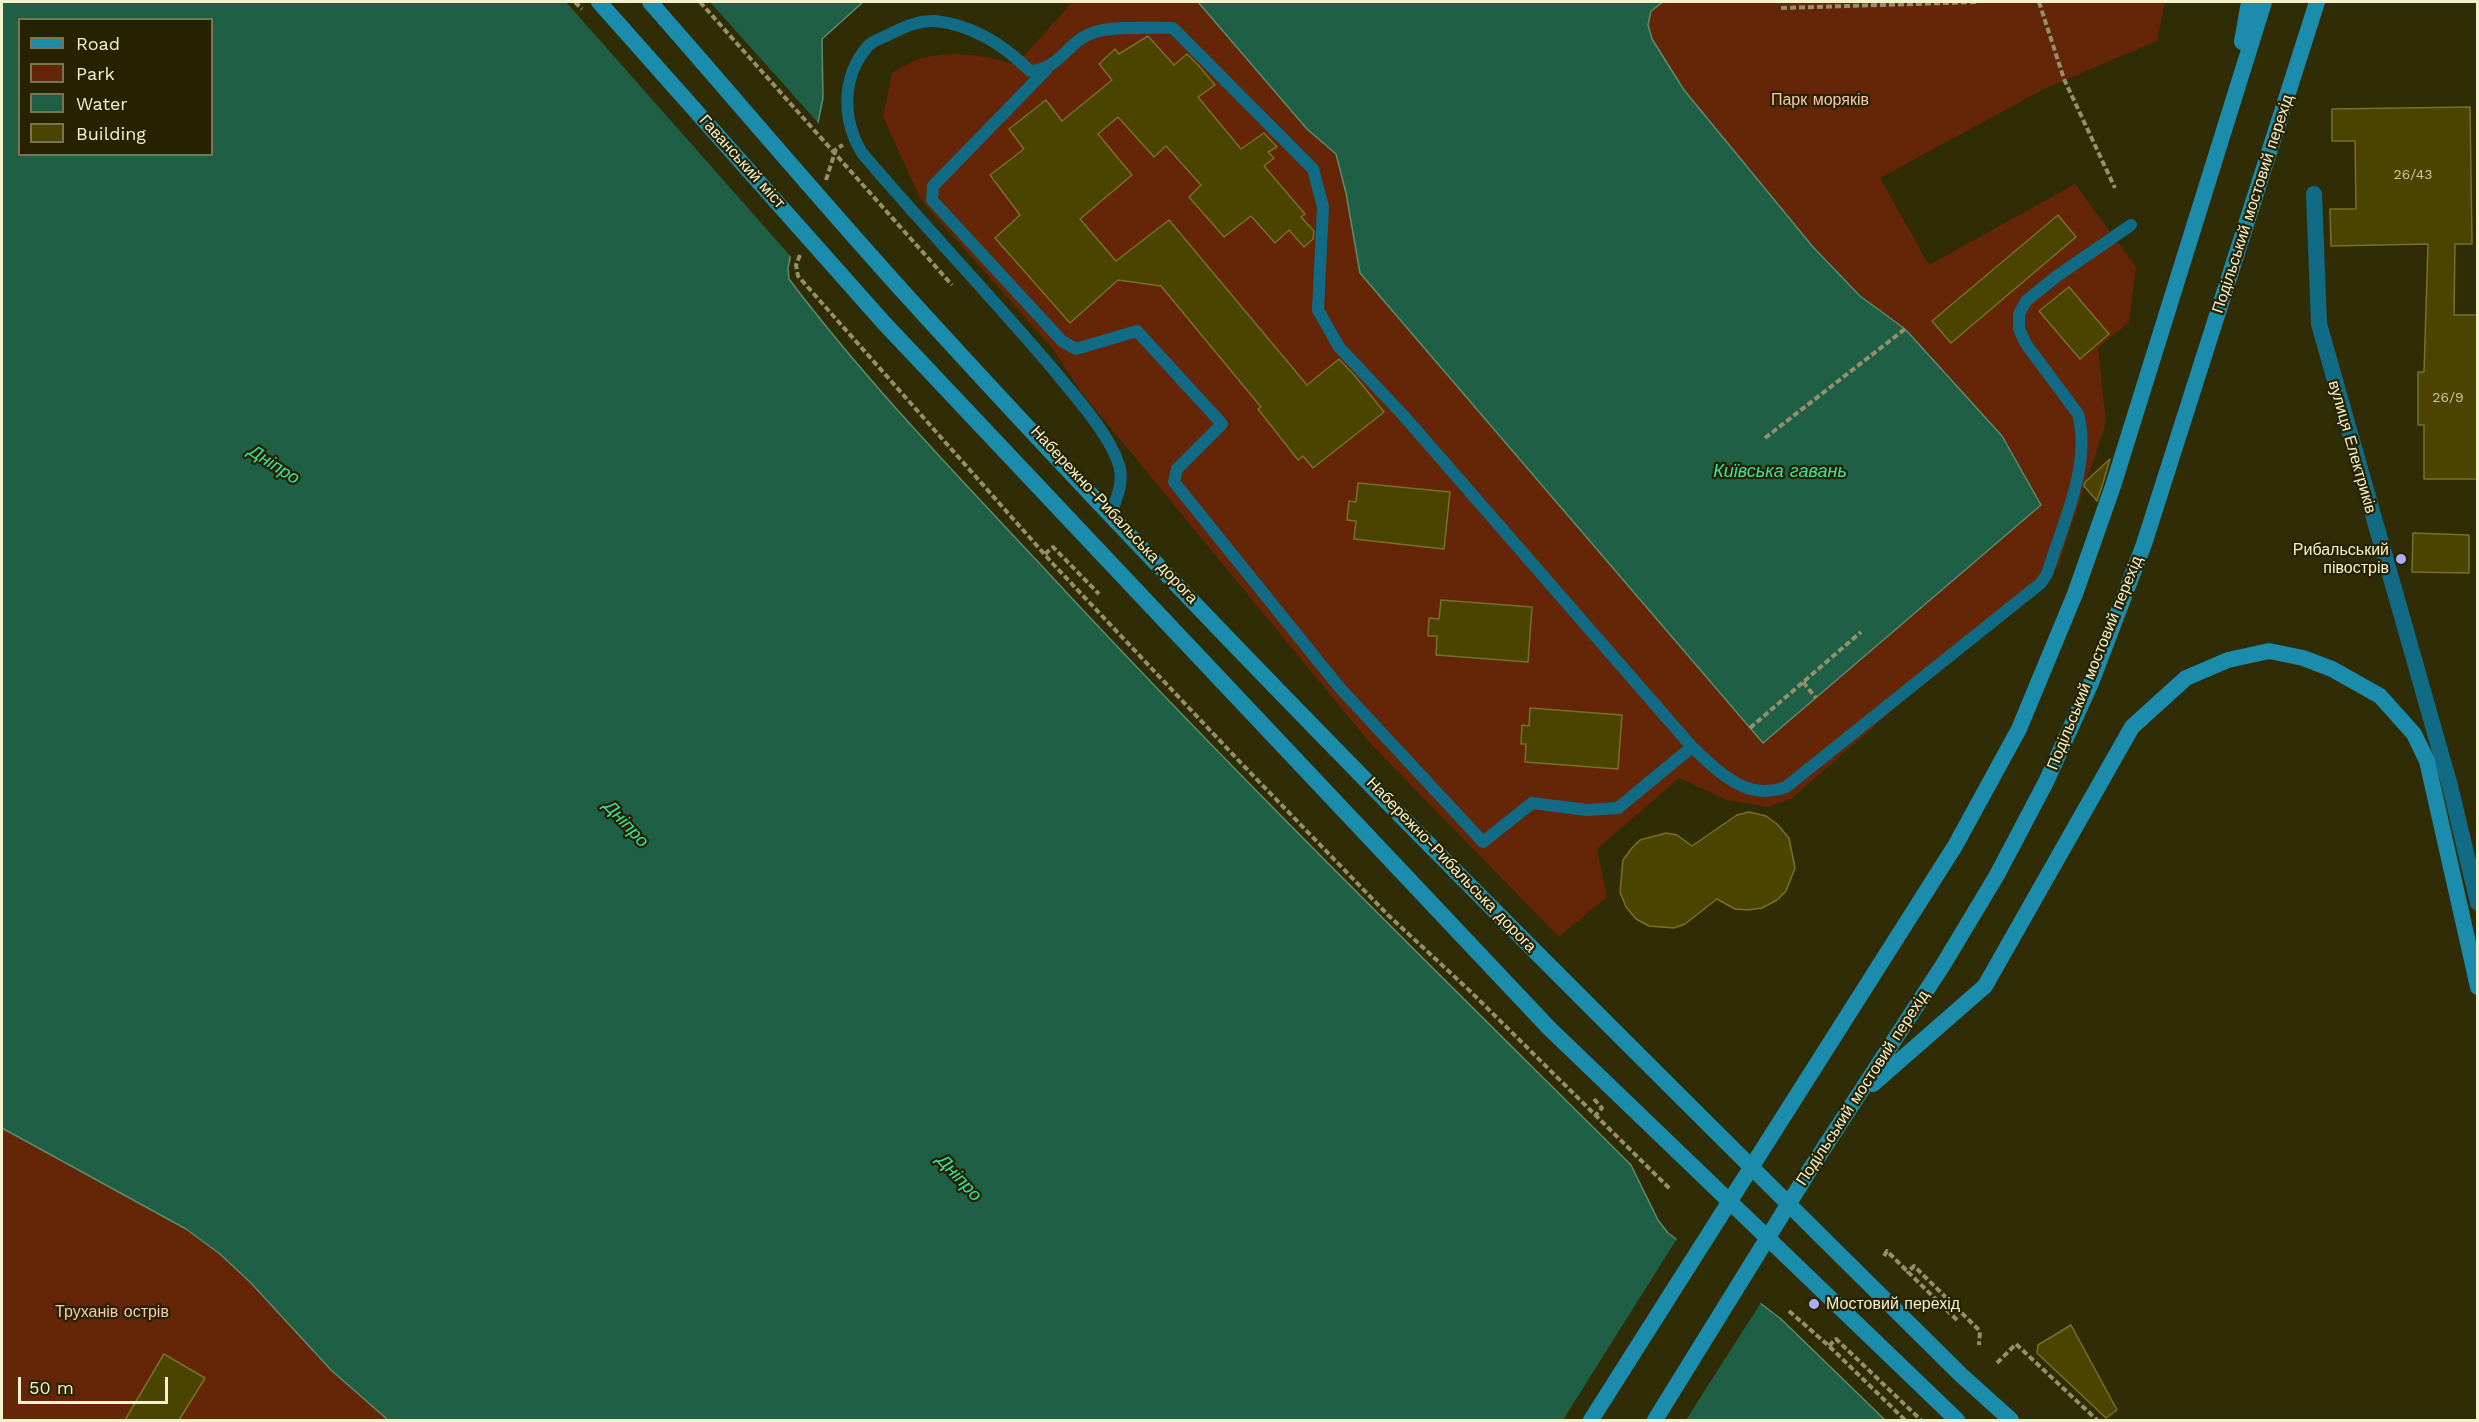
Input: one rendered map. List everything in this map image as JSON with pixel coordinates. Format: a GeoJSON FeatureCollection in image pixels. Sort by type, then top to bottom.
{"type":"FeatureCollection","features":[{"type":"Feature","properties":{"kind":"main road","name":"Гаванський міст"},"geometry":{"type":"LineString","coordinates":[[599,2],[884,322],[1549,1028],[1957,1420]]}},
{"type":"Feature","properties":{"kind":"main road","name":"Набережно-Рибальська дорога"},"geometry":{"type":"LineString","coordinates":[[650,2],[907,295],[1112,513],[1584,1001],[1961,1375],[2011,1420]]}},
{"type":"Feature","properties":{"kind":"main road"},"geometry":{"type":"LineString","coordinates":[[2232,106],[2249,2]]}},
{"type":"Feature","properties":{"kind":"main road"},"geometry":{"type":"LineString","coordinates":[[1591,1420],[1955,846],[2019,729],[2075,594],[2113,486],[2264,2]]}},
{"type":"Feature","properties":{"kind":"main road","name":"Подільський мостовий перехід"},"geometry":{"type":"LineString","coordinates":[[1655,1420],[1809,1171],[1859,1096],[1997,875],[2046,782],[2091,683],[2144,544],[2317,2]]}},
{"type":"Feature","properties":{"kind":"main road"},"geometry":{"type":"LineString","coordinates":[[1859,1096],[1984,986],[2132,727],[2186,678],[2228,660],[2269,651],[2303,658],[2365,687],[2397,712],[2415,734],[2427,761],[2478,987]]}},
{"type":"Feature","properties":{"kind":"street","name":"вулиця Електриків"},"geometry":{"type":"LineString","coordinates":[[2313,194],[2319,324],[2450,786],[2478,903]]}},
{"type":"Feature","properties":{"kind":"lane"},"geometry":{"type":"LineString","coordinates":[[1046,70],[1030,71],[1008,50],[967,28],[933,21],[908,24],[868,45],[848,90],[849,129],[862,153],[1072,392],[1111,448],[1119,466],[1121,483],[1112,513]]}},
{"type":"Feature","properties":{"kind":"lane"},"geometry":{"type":"LineString","coordinates":[[1692,747],[1618,808],[1587,810],[1532,803],[1483,842],[1339,687],[1174,482],[1177,469],[1222,424],[1137,331],[1076,349],[1062,341],[932,200],[933,186],[1076,42],[1096,31],[1173,28],[1312,170],[1323,207],[1318,310],[1339,347],[1411,423],[1692,747],[1725,778],[1737,785],[1761,792],[1773,792],[1786,787],[2041,583],[2076,478],[2082,429],[2078,414],[2026,344],[2019,329],[2019,314],[2026,301],[2056,276],[2132,225]]}},
{"type":"Feature","properties":{"kind":"path"},"geometry":{"type":"LineString","coordinates":[[700,2],[952,285]]}},
{"type":"Feature","properties":{"kind":"path"},"geometry":{"type":"LineString","coordinates":[[1780,8],[1978,2]]}},
{"type":"Feature","properties":{"kind":"path"},"geometry":{"type":"LineString","coordinates":[[2039,2],[2064,79],[2115,188]]}},
{"type":"Feature","properties":{"kind":"path"},"geometry":{"type":"LineString","coordinates":[[796,265],[798,276],[808,288],[1045,554],[1388,915],[1470,991],[1671,1190]]}},
{"type":"Feature","properties":{"kind":"path"},"geometry":{"type":"LineString","coordinates":[[1765,438],[1905,329]]}},
{"type":"Feature","properties":{"kind":"path"},"geometry":{"type":"LineString","coordinates":[[1045,554],[1053,547],[1099,594]]}},
{"type":"Feature","properties":{"kind":"path"},"geometry":{"type":"LineString","coordinates":[[1750,728],[1861,632]]}},
{"type":"Feature","properties":{"kind":"path"},"geometry":{"type":"LineString","coordinates":[[1803,682],[1816,698]]}},
{"type":"Feature","properties":{"kind":"path"},"geometry":{"type":"LineString","coordinates":[[1595,1116],[1602,1108]]}},
{"type":"Feature","properties":{"kind":"path"},"geometry":{"type":"LineString","coordinates":[[1884,1256],[1887,1251],[1957,1320]]}},
{"type":"Feature","properties":{"kind":"path"},"geometry":{"type":"LineString","coordinates":[[1908,1272],[1914,1266],[1980,1330],[1980,1345]]}},
{"type":"Feature","properties":{"kind":"path"},"geometry":{"type":"LineString","coordinates":[[1789,1311],[1829,1346],[1905,1420]]}},
{"type":"Feature","properties":{"kind":"path"},"geometry":{"type":"LineString","coordinates":[[1829,1346],[1836,1339],[1921,1420]]}},
{"type":"Feature","properties":{"kind":"path"},"geometry":{"type":"LineString","coordinates":[[1997,1363],[2016,1344],[2097,1420]]}},
{"type":"Feature","properties":{"kind":"green space","name":"Парк моряків"},"geometry":{"type":"Polygon","coordinates":[[[1072,2],[1198,2],[1307,129],[1336,154],[1346,193],[1763,743],[2041,505],[1881,313],[1845,281],[1813,247],[1684,90],[1652,39],[1648,25],[1651,11],[1663,2],[2165,2],[2157,41],[2046,88],[1880,178],[1929,265],[2075,184],[2136,267],[2129,322],[2098,348],[2106,422],[2058,566],[1791,799],[1767,807],[1727,800],[1679,778],[1597,849],[1607,897],[1559,937],[1370,743],[1081,392],[1053,349],[921,200],[883,117],[892,73],[918,59],[946,54],[982,56],[1016,65],[1072,2]]]}},
{"type":"Feature","properties":{"kind":"green space","name":"Труханів острів"},"geometry":{"type":"Polygon","coordinates":[[[2,1128],[186,1229],[220,1254],[251,1283],[331,1370],[388,1420],[2,1420],[2,1128]]]}},
{"type":"Feature","properties":{"kind":"water","name":"Дніпро"},"geometry":{"type":"Polygon","coordinates":[[[2,2],[863,2],[822,39],[823,98],[788,268],[789,279],[818,317],[911,425],[1185,718],[1631,1165],[1658,1220],[1668,1233],[1781,1319],[1885,1420],[388,1420],[331,1370],[251,1283],[220,1254],[186,1229],[2,1128],[2,2]]]}},
{"type":"Feature","properties":{"kind":"water","name":"Київська гавань"},"geometry":{"type":"Polygon","coordinates":[[[1198,2],[1663,2],[1651,11],[1648,25],[1652,39],[1684,90],[1813,247],[1860,296],[1905,329],[2002,436],[2041,505],[1763,743],[1360,273],[1346,193],[1336,154],[1307,129],[1198,2]]]}},
{"type":"Feature","properties":{"kind":"pier"},"geometry":{"type":"Polygon","coordinates":[[[566,2],[710,2],[820,125],[793,259],[566,2]]]}},
{"type":"Feature","properties":{"kind":"pier"},"geometry":{"type":"Polygon","coordinates":[[[1678,1237],[1762,1301],[1686,1420],[1563,1420],[1678,1237]]]}},
{"type":"Feature","properties":{"kind":"building"},"geometry":{"type":"Polygon","coordinates":[[[1148,36],[1174,65],[1187,54],[1215,85],[1198,97],[1241,149],[1264,133],[1277,147],[1268,152],[1274,158],[1264,166],[1305,214],[1301,217],[1314,231],[1313,239],[1304,247],[1289,230],[1275,243],[1251,216],[1224,237],[1189,197],[1201,185],[1166,146],[1154,157],[1118,117],[1098,134],[1132,175],[1080,219],[1116,261],[1169,220],[1307,385],[1339,359],[1356,377],[1384,412],[1313,468],[1303,456],[1298,460],[1258,409],[1261,407],[1161,286],[1118,280],[1070,323],[995,238],[1020,215],[990,175],[1024,149],[1009,129],[1046,100],[1062,121],[1112,80],[1099,64],[1115,49],[1119,54],[1148,36]]]}},
{"type":"Feature","properties":{"kind":"building"},"geometry":{"type":"Polygon","coordinates":[[[2470,107],[2472,244],[2455,244],[2454,315],[2478,315],[2478,479],[2424,479],[2424,425],[2418,425],[2418,372],[2424,372],[2428,244],[2331,246],[2330,209],[2356,209],[2355,141],[2332,141],[2332,109],[2470,107]]]}},
{"type":"Feature","properties":{"kind":"building"},"geometry":{"type":"Polygon","coordinates":[[[2058,215],[2076,237],[1951,343],[1932,321],[2058,215]]]}},
{"type":"Feature","properties":{"kind":"building"},"geometry":{"type":"Polygon","coordinates":[[[2069,287],[2109,334],[2080,359],[2039,311],[2069,287]]]}},
{"type":"Feature","properties":{"kind":"building"},"geometry":{"type":"Polygon","coordinates":[[[2110,459],[2097,501],[2084,486],[2085,482],[2110,459]]]}},
{"type":"Feature","properties":{"kind":"building"},"geometry":{"type":"Polygon","coordinates":[[[1358,483],[1450,492],[1444,549],[1354,539],[1356,521],[1347,520],[1349,501],[1356,502],[1358,483]]]}},
{"type":"Feature","properties":{"kind":"building"},"geometry":{"type":"Polygon","coordinates":[[[2413,533],[2469,535],[2469,573],[2412,572],[2413,533]]]}},
{"type":"Feature","properties":{"kind":"building"},"geometry":{"type":"Polygon","coordinates":[[[1441,600],[1532,607],[1528,662],[1436,655],[1437,636],[1428,636],[1429,618],[1439,619],[1441,600]]]}},
{"type":"Feature","properties":{"kind":"building"},"geometry":{"type":"Polygon","coordinates":[[[1530,708],[1622,715],[1618,769],[1525,762],[1526,744],[1521,744],[1522,725],[1529,726],[1530,708]]]}},
{"type":"Feature","properties":{"kind":"building"},"geometry":{"type":"Polygon","coordinates":[[[1749,812],[1766,816],[1777,824],[1789,838],[1795,868],[1786,891],[1777,900],[1762,908],[1748,910],[1735,909],[1717,899],[1685,924],[1674,928],[1649,926],[1636,919],[1626,907],[1620,892],[1623,860],[1640,840],[1666,833],[1677,835],[1692,846],[1737,815],[1749,812]]]}},
{"type":"Feature","properties":{"kind":"building"},"geometry":{"type":"Polygon","coordinates":[[[2071,1325],[2117,1410],[2106,1418],[2037,1353],[2038,1345],[2071,1325]]]}},
{"type":"Feature","properties":{"kind":"building"},"geometry":{"type":"Polygon","coordinates":[[[164,1354],[205,1378],[179,1420],[125,1420],[164,1354]]]}},
{"type":"Feature","properties":{"kind":"place","name":"Рибальський півострів"},"geometry":{"type":"Point","coordinates":[2401,559]}},
{"type":"Feature","properties":{"kind":"place","name":"Мостовий перехід"},"geometry":{"type":"Point","coordinates":[1814,1304]}}]}
